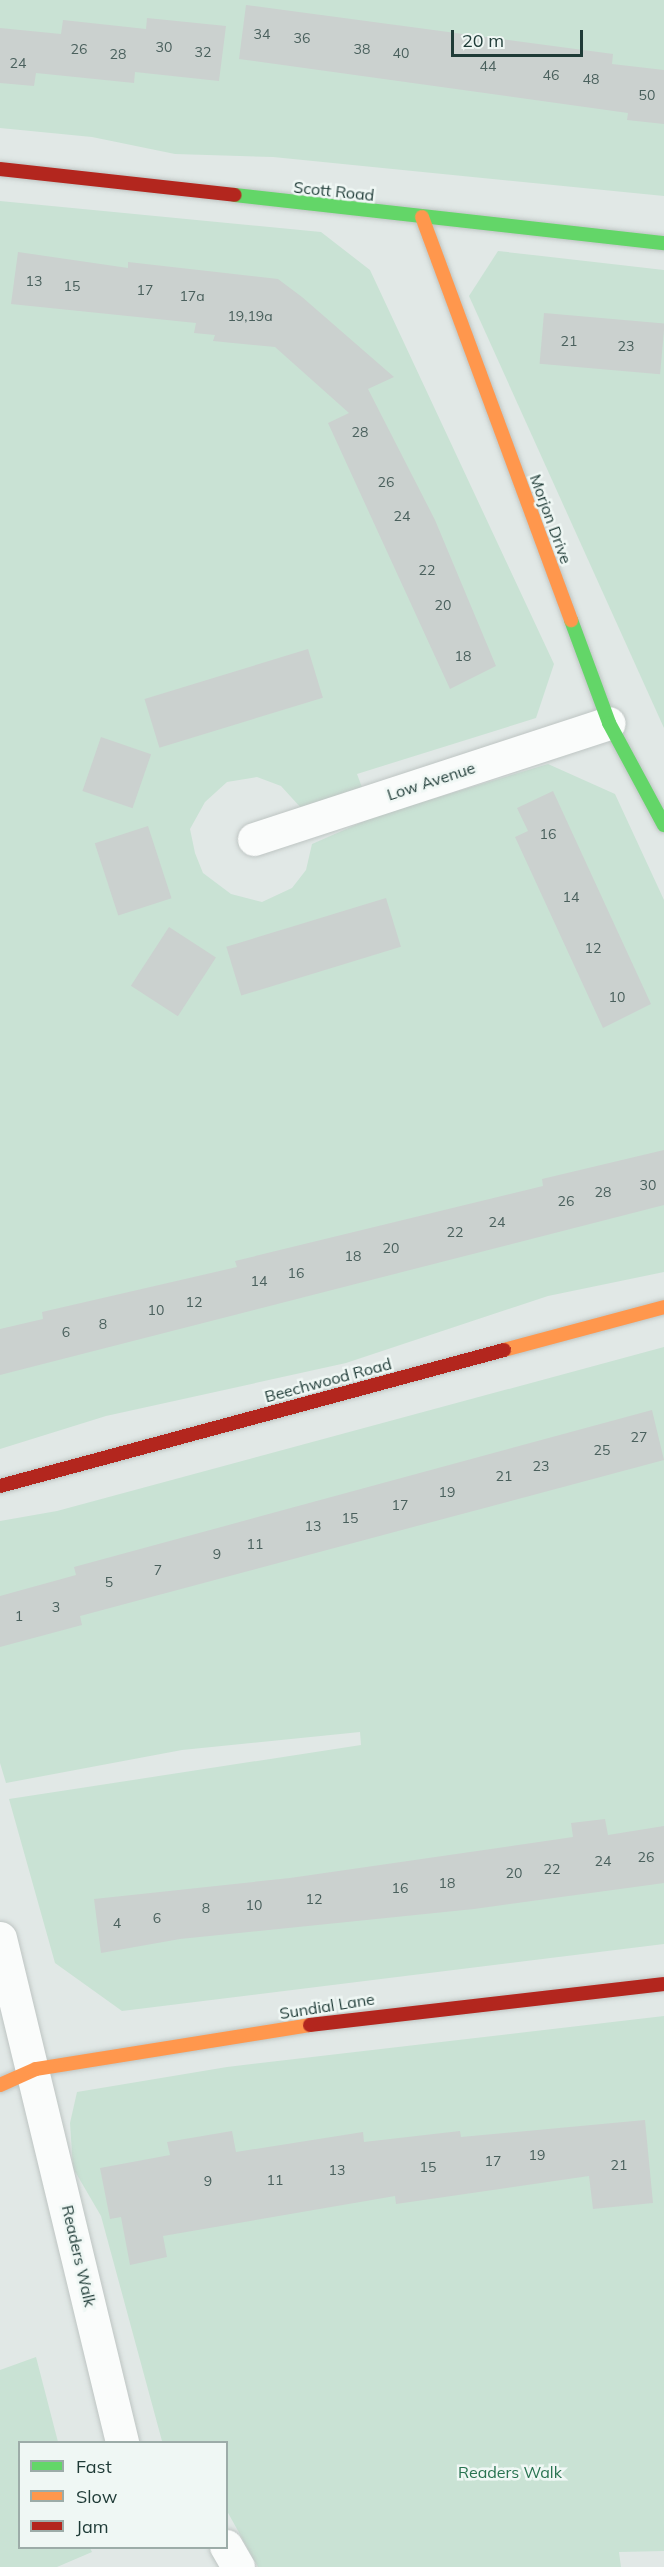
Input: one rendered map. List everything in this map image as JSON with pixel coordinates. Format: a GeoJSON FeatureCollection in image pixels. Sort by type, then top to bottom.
{"type":"FeatureCollection","features":[{"type":"Feature","properties":{"kind":"street","name":"Scott Road"},"geometry":{"type":"LineString","coordinates":[[0,170],[664,243]]}},
{"type":"Feature","properties":{"kind":"street","name":"Morjon Drive"},"geometry":{"type":"LineString","coordinates":[[422,217],[609,723],[664,825]]}},
{"type":"Feature","properties":{"kind":"street","name":"Low Avenue"},"geometry":{"type":"LineString","coordinates":[[254,839],[609,723]]}},
{"type":"Feature","properties":{"kind":"street","name":"Beechwood Road"},"geometry":{"type":"LineString","coordinates":[[0,1486],[664,1306]]}},
{"type":"Feature","properties":{"kind":"street","name":"Readers Walk"},"geometry":{"type":"LineString","coordinates":[[0,1938],[36,2069],[122,2441]]}},
{"type":"Feature","properties":{"kind":"street","name":"Sundial Lane"},"geometry":{"type":"LineString","coordinates":[[0,2085],[36,2069],[383,2013],[664,1984]]}},
{"type":"Feature","properties":{"kind":"street"},"geometry":{"type":"LineString","coordinates":[[227,2549],[238,2567]]}},
{"type":"Feature","properties":{"kind":"green space"},"geometry":{"type":"Polygon","coordinates":[[[0,0],[664,0],[664,196],[273,157],[175,154],[92,137],[0,128],[0,0]]]}},
{"type":"Feature","properties":{"kind":"green space"},"geometry":{"type":"Polygon","coordinates":[[[0,201],[321,232],[370,270],[554,664],[536,718],[357,774],[363,790],[302,809],[281,786],[257,777],[227,782],[205,802],[190,829],[195,853],[203,873],[231,894],[262,902],[292,888],[306,870],[312,844],[376,816],[548,764],[615,794],[664,900],[664,1272],[548,1296],[346,1363],[106,1416],[0,1449],[0,201]]]}},
{"type":"Feature","properties":{"kind":"green space"},"geometry":{"type":"Polygon","coordinates":[[[498,251],[664,270],[664,728],[469,296],[498,251]]]}},
{"type":"Feature","properties":{"kind":"green space"},"geometry":{"type":"Polygon","coordinates":[[[664,1347],[664,1944],[122,2011],[55,1963],[9,1799],[361,1745],[360,1732],[182,1750],[6,1783],[0,1763],[0,1521],[57,1511],[664,1347]]]}},
{"type":"Feature","properties":{"kind":"green space"},"geometry":{"type":"Polygon","coordinates":[[[664,2016],[664,2551],[619,2552],[621,2567],[258,2567],[228,2513],[228,2441],[162,2441],[101,2216],[73,2168],[70,2123],[77,2092],[227,2067],[664,2016]]]}},
{"type":"Feature","properties":{"kind":"green space"},"geometry":{"type":"Polygon","coordinates":[[[36,2357],[58,2441],[18,2441],[18,2549],[90,2549],[92,2552],[57,2567],[0,2567],[0,2370],[36,2357]]]}},
{"type":"Feature","properties":{"kind":"building"},"geometry":{"type":"Polygon","coordinates":[[[246,5],[613,54],[612,64],[664,70],[664,124],[627,120],[628,113],[239,59],[246,5]]]}},
{"type":"Feature","properties":{"kind":"building"},"geometry":{"type":"Polygon","coordinates":[[[147,18],[226,26],[219,81],[135,72],[134,83],[36,73],[34,86],[0,83],[0,28],[61,34],[63,20],[146,29],[147,18]]]}},
{"type":"Feature","properties":{"kind":"building"},"geometry":{"type":"Polygon","coordinates":[[[18,252],[128,268],[128,262],[278,279],[302,297],[394,377],[368,389],[435,520],[496,666],[450,689],[328,423],[349,413],[275,347],[213,341],[215,335],[194,333],[196,323],[11,304],[18,252]]]}},
{"type":"Feature","properties":{"kind":"building"},"geometry":{"type":"Polygon","coordinates":[[[544,313],[664,323],[660,374],[540,364],[544,313]]]}},
{"type":"Feature","properties":{"kind":"building"},"geometry":{"type":"Polygon","coordinates":[[[308,649],[323,698],[159,748],[144,699],[308,649]]]}},
{"type":"Feature","properties":{"kind":"building"},"geometry":{"type":"Polygon","coordinates":[[[101,737],[151,754],[133,808],[82,791],[101,737]]]}},
{"type":"Feature","properties":{"kind":"building"},"geometry":{"type":"Polygon","coordinates":[[[553,791],[651,1004],[603,1028],[515,837],[528,831],[517,808],[553,791]]]}},
{"type":"Feature","properties":{"kind":"building"},"geometry":{"type":"Polygon","coordinates":[[[148,826],[171,898],[118,916],[95,843],[148,826]]]}},
{"type":"Feature","properties":{"kind":"building"},"geometry":{"type":"Polygon","coordinates":[[[386,898],[401,947],[241,996],[226,947],[386,898]]]}},
{"type":"Feature","properties":{"kind":"building"},"geometry":{"type":"Polygon","coordinates":[[[169,927],[216,957],[178,1016],[131,986],[169,927]]]}},
{"type":"Feature","properties":{"kind":"building"},"geometry":{"type":"Polygon","coordinates":[[[664,1150],[664,1205],[0,1375],[0,1329],[43,1319],[42,1312],[237,1267],[235,1261],[543,1186],[542,1179],[664,1150]]]}},
{"type":"Feature","properties":{"kind":"building"},"geometry":{"type":"Polygon","coordinates":[[[652,1410],[664,1460],[80,1616],[82,1625],[0,1647],[0,1596],[76,1575],[74,1567],[652,1410]]]}},
{"type":"Feature","properties":{"kind":"building"},"geometry":{"type":"Polygon","coordinates":[[[605,1819],[608,1835],[664,1826],[664,1883],[474,1909],[180,1939],[101,1953],[94,1899],[290,1878],[573,1837],[571,1823],[605,1819]]]}},
{"type":"Feature","properties":{"kind":"building"},"geometry":{"type":"Polygon","coordinates":[[[645,2120],[653,2203],[593,2209],[589,2176],[396,2204],[395,2196],[163,2236],[167,2257],[130,2265],[121,2217],[110,2219],[100,2168],[170,2155],[167,2142],[232,2131],[236,2152],[363,2132],[364,2142],[460,2131],[461,2137],[645,2120]]]}},
{"type":"Feature","properties":{"kind":"traffic: fast"},"geometry":{"type":"LineString","coordinates":[[235,195],[664,243]]}},
{"type":"Feature","properties":{"kind":"traffic: fast"},"geometry":{"type":"LineString","coordinates":[[571,620],[609,723],[664,825]]}},
{"type":"Feature","properties":{"kind":"traffic: slow"},"geometry":{"type":"LineString","coordinates":[[422,217],[571,620]]}},
{"type":"Feature","properties":{"kind":"traffic: slow"},"geometry":{"type":"LineString","coordinates":[[504,1350],[664,1307]]}},
{"type":"Feature","properties":{"kind":"traffic: slow"},"geometry":{"type":"LineString","coordinates":[[0,2085],[36,2069],[310,2025]]}},
{"type":"Feature","properties":{"kind":"traffic: jam"},"geometry":{"type":"LineString","coordinates":[[0,169],[235,195]]}},
{"type":"Feature","properties":{"kind":"traffic: jam"},"geometry":{"type":"LineString","coordinates":[[0,1486],[504,1350]]}},
{"type":"Feature","properties":{"kind":"traffic: jam"},"geometry":{"type":"LineString","coordinates":[[310,2025],[664,1984]]}}]}
